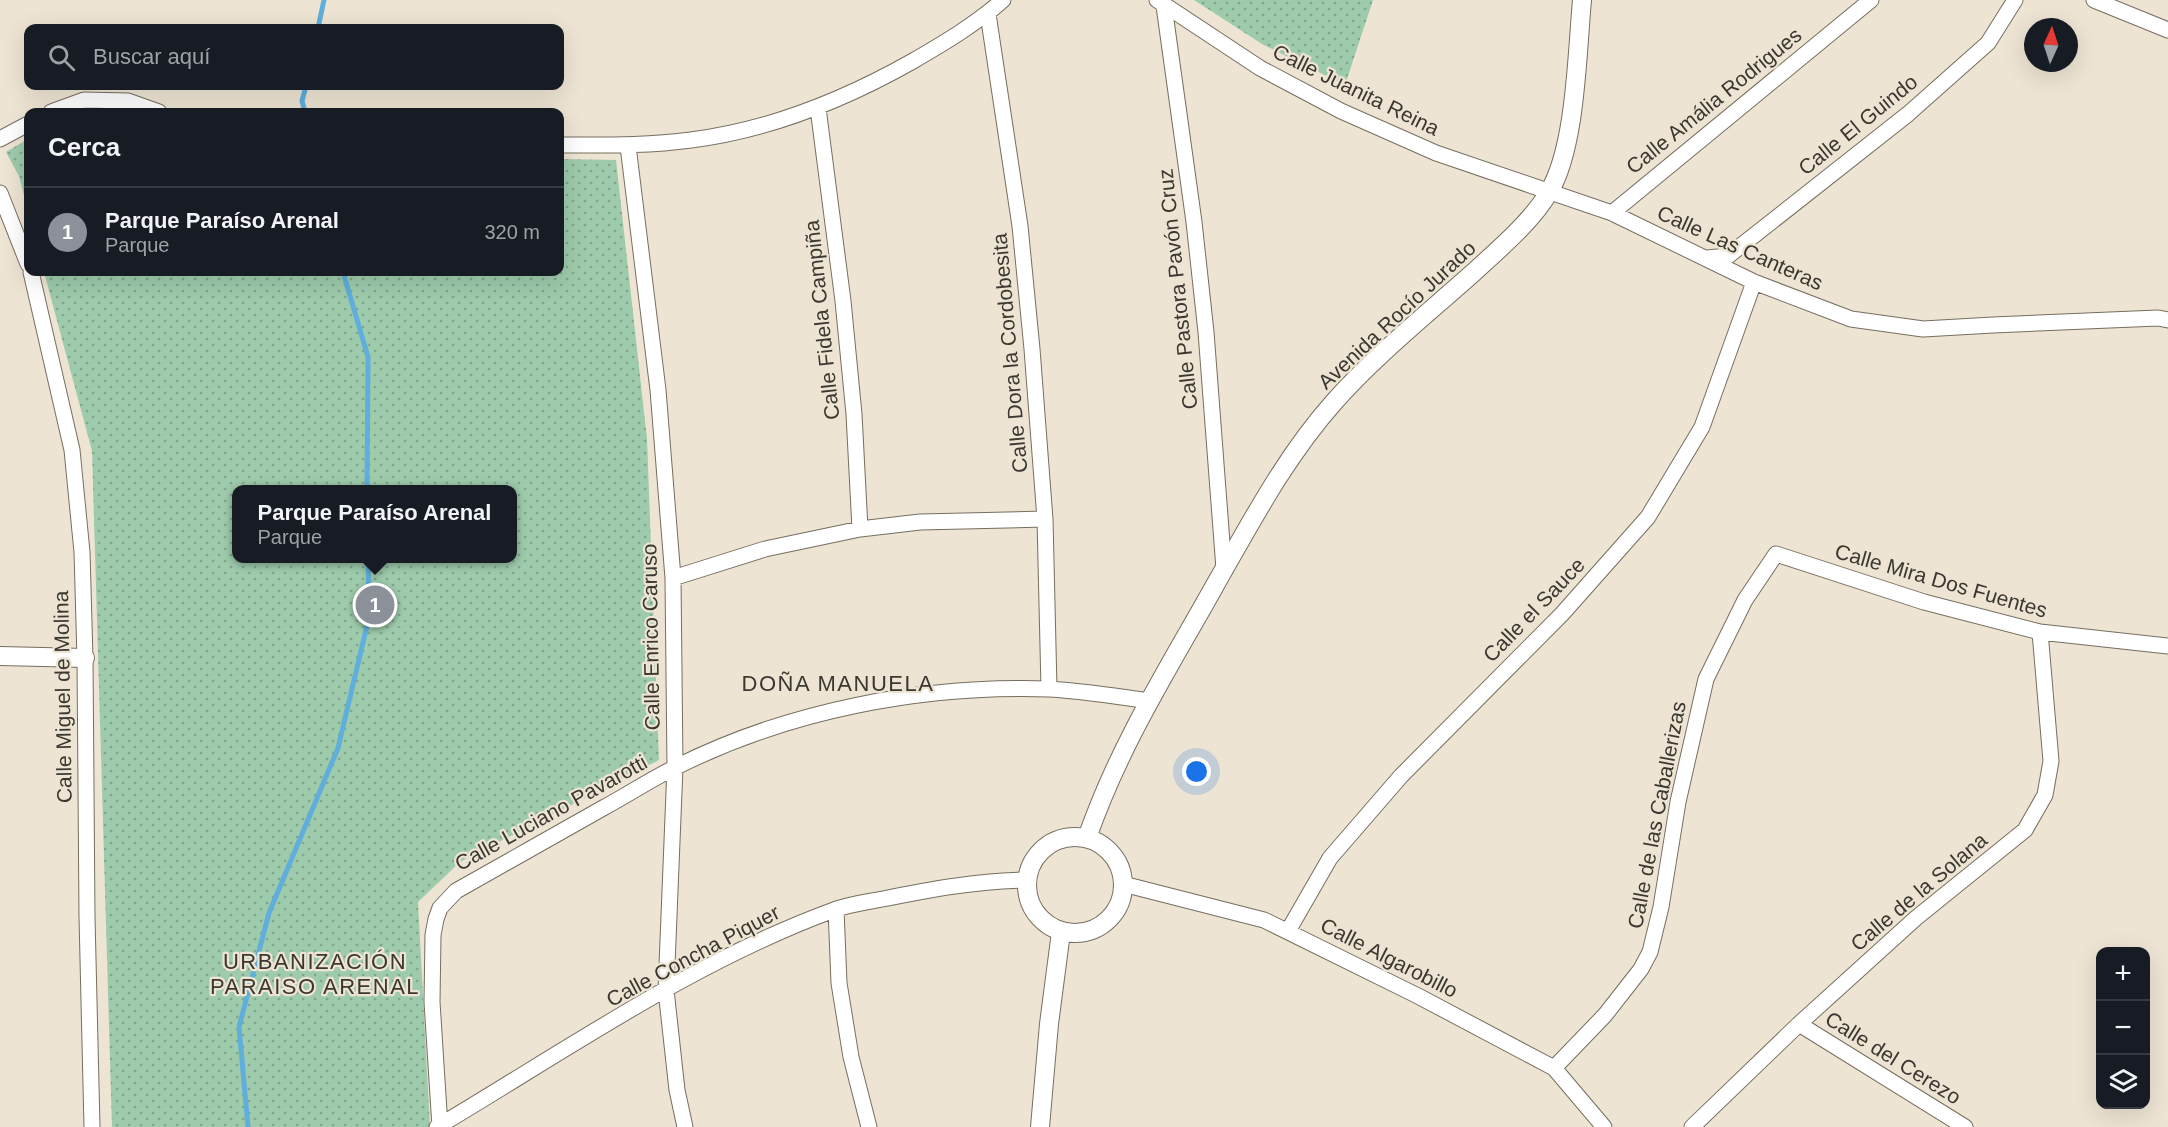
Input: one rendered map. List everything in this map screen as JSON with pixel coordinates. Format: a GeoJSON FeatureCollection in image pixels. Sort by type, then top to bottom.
{"type":"FeatureCollection","features":[{"type":"Feature","properties":{"kind":"street"},"geometry":{"type":"LineString","coordinates":[[564,145],[628,146],[692,140],[756,128],[818,108],[876,82],[932,50],[988,14],[1003,0]]}},
{"type":"Feature","properties":{"kind":"street","name":"Avenida Rocío Jurado"},"geometry":{"type":"LineString","coordinates":[[1088,838],[1101,800],[1135,724],[1278,478],[1334,402],[1390,346],[1495,254],[1523,225],[1549,192],[1563,158],[1570,116],[1582,0]]}},
{"type":"Feature","properties":{"kind":"street","name":"Calle Amália Rodrigues"},"geometry":{"type":"LineString","coordinates":[[1612,213],[1871,0]]}},
{"type":"Feature","properties":{"kind":"street","name":"Calle El Guindo"},"geometry":{"type":"LineString","coordinates":[[1707,258],[1728,256],[1908,114],[1988,43],[2015,0]]}},
{"type":"Feature","properties":{"kind":"street"},"geometry":{"type":"LineString","coordinates":[[2094,0],[2168,30]]}},
{"type":"Feature","properties":{"kind":"street","name":"Calle Juanita Reina"},"geometry":{"type":"LineString","coordinates":[[1160,3],[1260,68],[1341,111],[1436,153],[1549,192]]}},
{"type":"Feature","properties":{"kind":"street","name":"Calle Pastora Pavón Cruz"},"geometry":{"type":"LineString","coordinates":[[1160,3],[1199,266],[1224,569]]}},
{"type":"Feature","properties":{"kind":"street","name":"Calle Dora la Cordobesita"},"geometry":{"type":"LineString","coordinates":[[988,14],[1020,226],[1040,431],[1045,519],[1049,689]]}},
{"type":"Feature","properties":{"kind":"street"},"geometry":{"type":"LineString","coordinates":[[62,108],[84,100],[128,101],[148,108]]}},
{"type":"Feature","properties":{"kind":"street","name":"Calle Fidela Campiña"},"geometry":{"type":"LineString","coordinates":[[818,108],[843,301],[854,414],[860,529]]}},
{"type":"Feature","properties":{"kind":"street"},"geometry":{"type":"LineString","coordinates":[[0,139],[24,126]]}},
{"type":"Feature","properties":{"kind":"street","name":"Calle Enrico Caruso"},"geometry":{"type":"LineString","coordinates":[[628,146],[658,390],[673,578],[675,767],[666,990],[677,1090],[686,1127]]}},
{"type":"Feature","properties":{"kind":"street","name":"Calle Las Canteras"},"geometry":{"type":"LineString","coordinates":[[1549,192],[1612,213],[1754,282],[1851,320],[1923,329],[1993,324],[2158,318],[2168,320]]}},
{"type":"Feature","properties":{"kind":"street"},"geometry":{"type":"LineString","coordinates":[[0,193],[24,254]]}},
{"type":"Feature","properties":{"kind":"street","name":"Calle Miguel de Molina"},"geometry":{"type":"LineString","coordinates":[[32,276],[72,450],[82,552],[85,658],[85,837],[92,1127]]}},
{"type":"Feature","properties":{"kind":"street","name":"Calle el Sauce"},"geometry":{"type":"LineString","coordinates":[[1288,931],[1330,858],[1401,776],[1562,614],[1648,517],[1702,427],[1754,282]]}},
{"type":"Feature","properties":{"kind":"street"},"geometry":{"type":"LineString","coordinates":[[673,578],[765,549],[860,529],[920,522],[1045,519]]}},
{"type":"Feature","properties":{"kind":"street","name":"Calle Mira Dos Fuentes"},"geometry":{"type":"LineString","coordinates":[[1776,554],[1924,602],[2040,632],[2168,646]]}},
{"type":"Feature","properties":{"kind":"street","name":"Calle de las Caballerizas"},"geometry":{"type":"LineString","coordinates":[[1554,1068],[1605,1015],[1641,969],[1650,952],[1678,802],[1706,679],[1745,600],[1776,554]]}},
{"type":"Feature","properties":{"kind":"street","name":"Calle de la Solana"},"geometry":{"type":"LineString","coordinates":[[1692,1127],[1798,1024],[1916,918],[2025,830],[2045,795],[2051,761],[2040,632]]}},
{"type":"Feature","properties":{"kind":"street"},"geometry":{"type":"LineString","coordinates":[[0,656],[85,658]]}},
{"type":"Feature","properties":{"kind":"street","name":"Calle Luciano Pavarotti"},"geometry":{"type":"LineString","coordinates":[[439,1127],[432,967],[433,935],[440,908],[456,891],[675,767],[746,737],[820,714],[895,698],[972,690],[1049,689],[1149,700]]}},
{"type":"Feature","properties":{"kind":"street"},"geometry":{"type":"LineString","coordinates":[[1071,836],[1088,838],[1106,847],[1119,864],[1123,884],[1120,901],[1112,916],[1099,927],[1083,932],[1061,932],[1036,913],[1028,897],[1026,880],[1031,863],[1041,850],[1054,840],[1071,836]]}},
{"type":"Feature","properties":{"kind":"street","name":"Calle Concha Piquer"},"geometry":{"type":"LineString","coordinates":[[439,1127],[666,990],[750,945],[836,909],[985,881],[1026,880]]}},
{"type":"Feature","properties":{"kind":"street","name":"Calle Algarobillo"},"geometry":{"type":"LineString","coordinates":[[1123,884],[1264,920],[1418,996],[1554,1068],[1604,1127]]}},
{"type":"Feature","properties":{"kind":"street"},"geometry":{"type":"LineString","coordinates":[[836,909],[841,994],[851,1057],[870,1127]]}},
{"type":"Feature","properties":{"kind":"street"},"geometry":{"type":"LineString","coordinates":[[1040,1127],[1049,1024],[1061,932]]}},
{"type":"Feature","properties":{"kind":"street","name":"Calle del Cerezo"},"geometry":{"type":"LineString","coordinates":[[1798,1024],[1965,1127]]}},
{"type":"Feature","properties":{"kind":"green space"},"geometry":{"type":"Polygon","coordinates":[[[1194,0],[1373,0],[1345,85],[1262,44],[1194,0]]]}},
{"type":"Feature","properties":{"kind":"green space"},"geometry":{"type":"Polygon","coordinates":[[[24,141],[24,195],[19,176],[6,152],[24,141]]]}},
{"type":"Feature","properties":{"kind":"green space"},"geometry":{"type":"Polygon","coordinates":[[[564,159],[616,160],[647,439],[659,760],[460,862],[418,902],[430,1127],[112,1127],[92,451],[45,276],[564,276],[564,159]]]}},
{"type":"Feature","properties":{"kind":"waterway"},"geometry":{"type":"LineString","coordinates":[[319,24],[324,0]]}},
{"type":"Feature","properties":{"kind":"waterway"},"geometry":{"type":"LineString","coordinates":[[304,108],[302,101],[305,90]]}},
{"type":"Feature","properties":{"kind":"waterway"},"geometry":{"type":"LineString","coordinates":[[344,276],[368,357],[367,485]]}},
{"type":"Feature","properties":{"kind":"waterway"},"geometry":{"type":"LineString","coordinates":[[248,1127],[239,1027],[269,913],[338,748],[369,617],[368,563]]}},
{"type":"Feature","properties":{"kind":"place","name":"Parque Paraíso Arenal"},"geometry":{"type":"Point","coordinates":[375,605]}},
{"type":"Feature","properties":{"kind":"district","name":"DOÑA MANUELA"},"geometry":{"type":"Point","coordinates":[838,683]}},
{"type":"Feature","properties":{"kind":"district","name":"URBANIZACIÓN PARAISO ARENAL"},"geometry":{"type":"Point","coordinates":[315,974]}}]}
